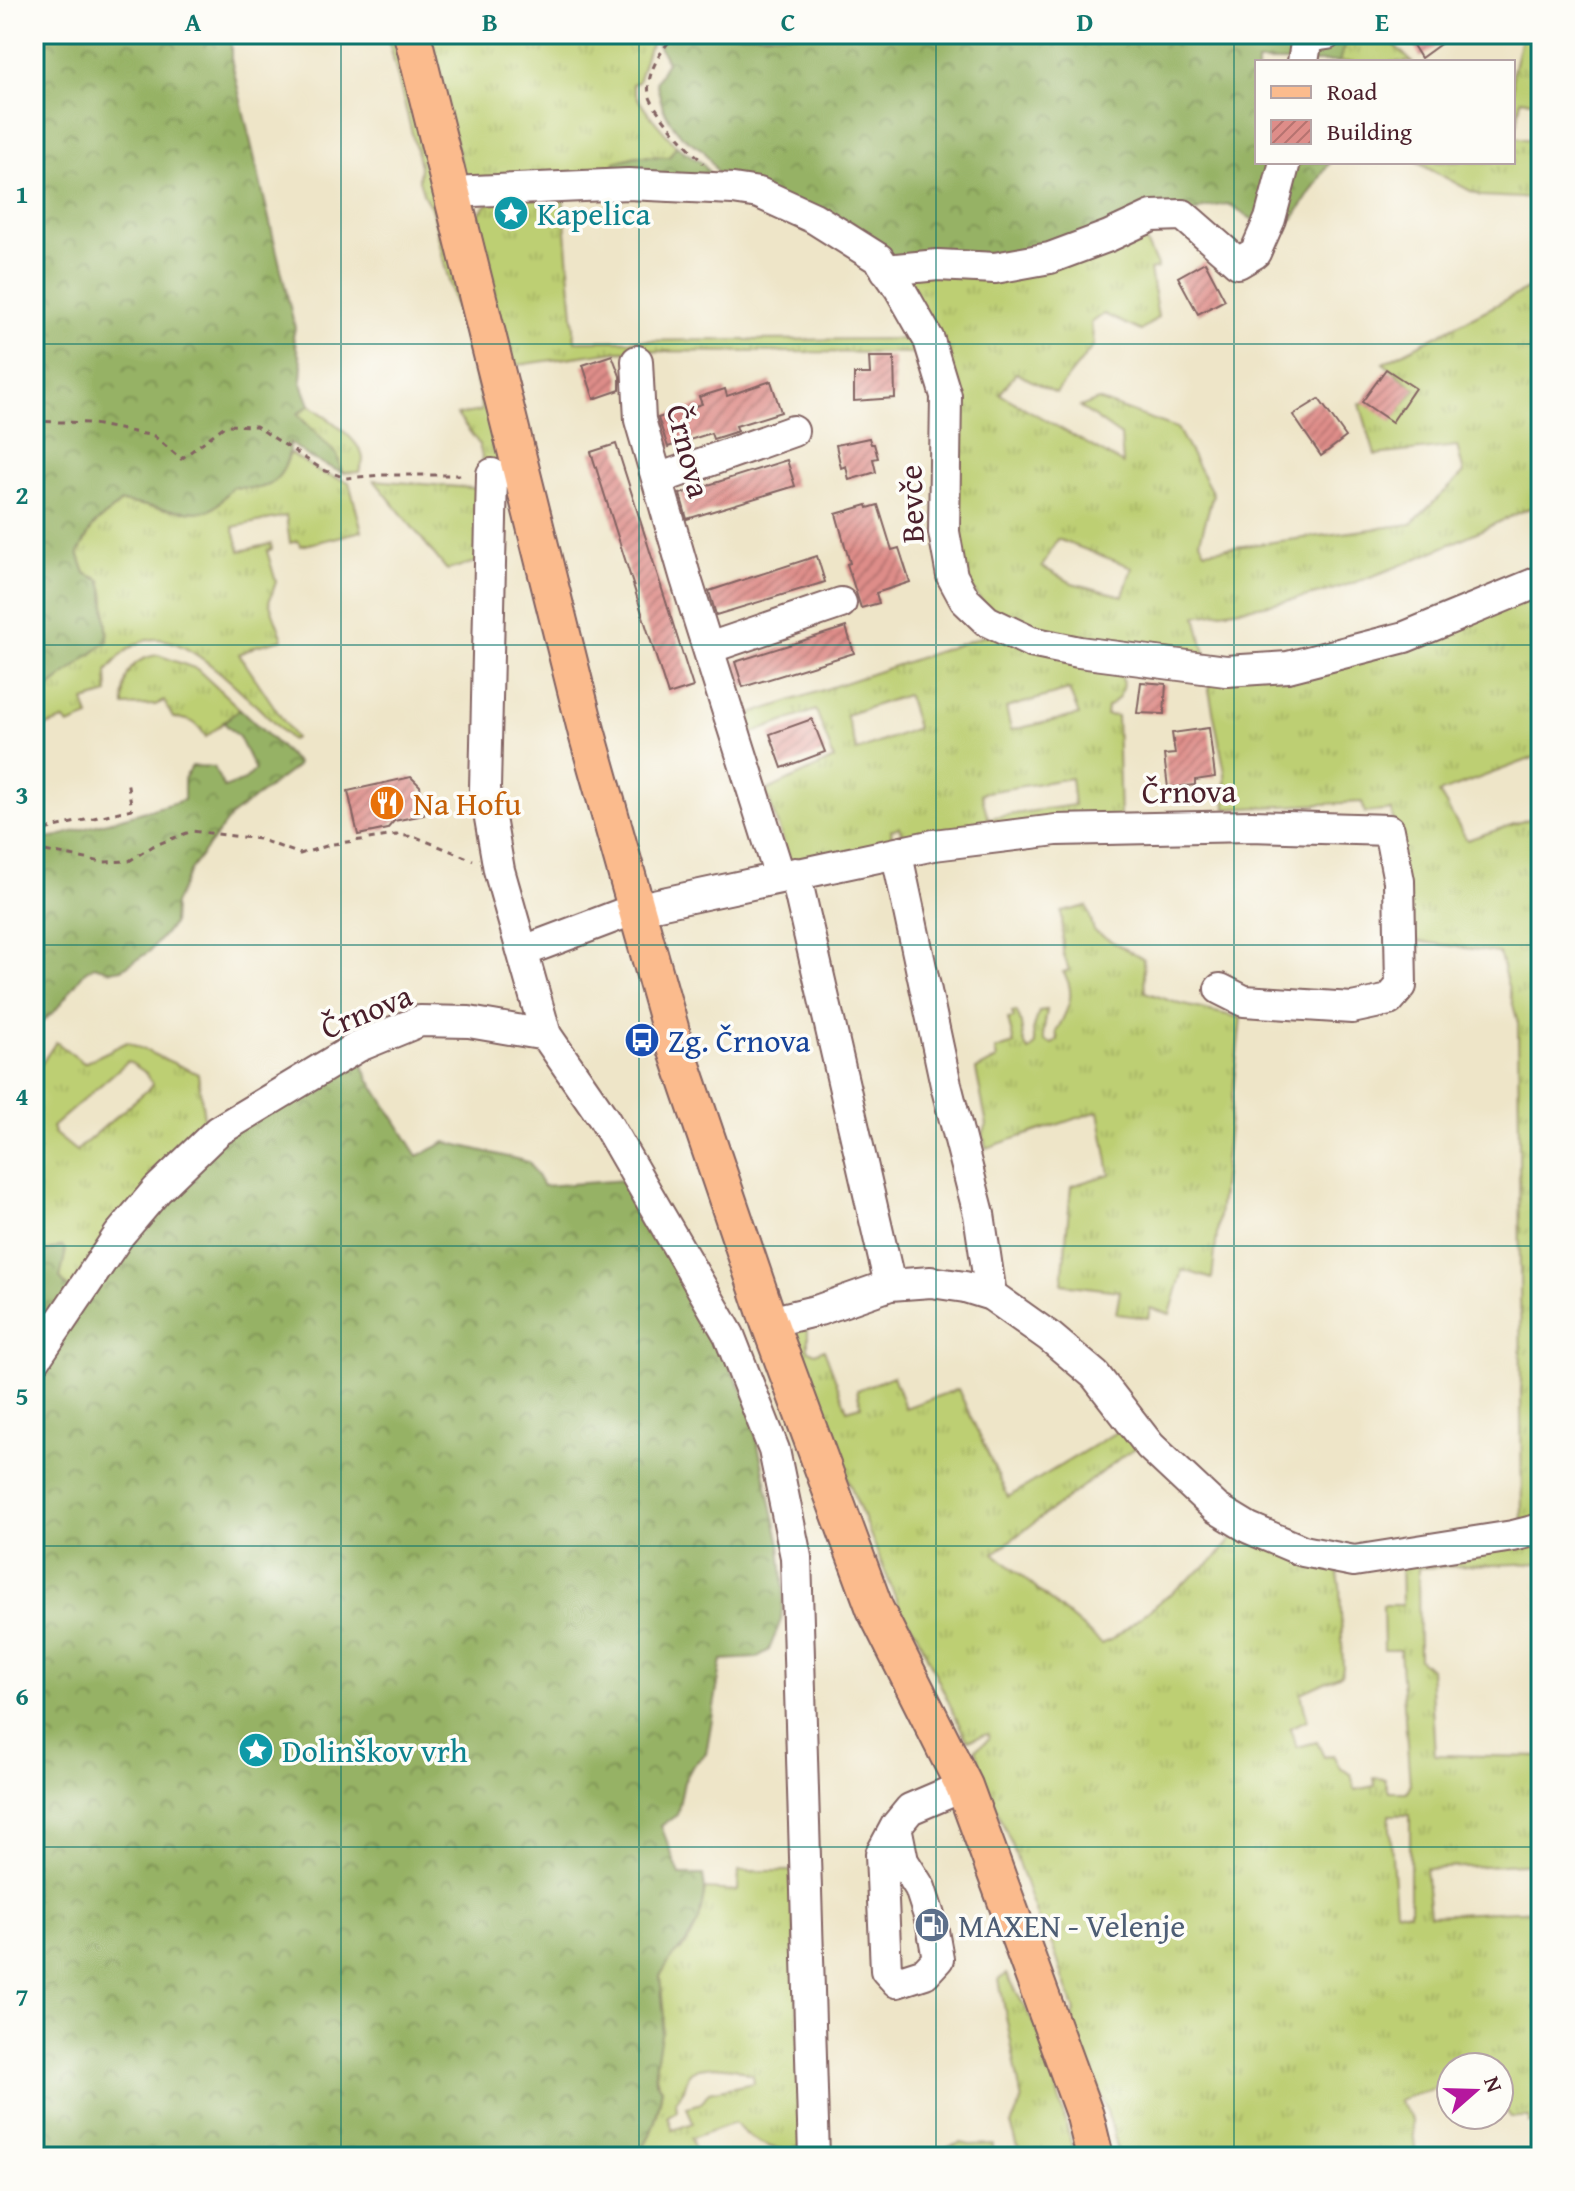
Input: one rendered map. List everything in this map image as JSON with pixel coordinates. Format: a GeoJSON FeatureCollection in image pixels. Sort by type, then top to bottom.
{"type":"FeatureCollection","features":[{"type":"Feature","properties":{"kind":"main road"},"geometry":{"type":"LineString","coordinates":[[412,34],[586,730],[674,1042],[769,1322],[875,1609],[964,1786],[1085,2116],[1095,2157]]}},
{"type":"Feature","properties":{"kind":"street"},"geometry":{"type":"LineString","coordinates":[[1303,60],[1307,37],[1327,34]]}},
{"type":"Feature","properties":{"kind":"street"},"geometry":{"type":"LineString","coordinates":[[886,270],[938,265],[995,268],[1050,258],[1152,216],[1183,215],[1238,263],[1255,253],[1270,219],[1284,164]]}},
{"type":"Feature","properties":{"kind":"street","name":"Bevče"},"geometry":{"type":"LineString","coordinates":[[451,192],[628,184],[717,187],[759,193],[814,218],[879,259],[929,340],[946,396],[944,532],[952,576],[965,600],[987,621],[1031,642],[1079,652],[1226,671],[1288,667],[1405,637],[1541,581]]}},
{"type":"Feature","properties":{"kind":"street","name":"Črnova"},"geometry":{"type":"LineString","coordinates":[[637,361],[640,420],[709,648],[788,875],[890,1285]]}},
{"type":"Feature","properties":{"kind":"street"},"geometry":{"type":"LineString","coordinates":[[658,479],[793,431]]}},
{"type":"Feature","properties":{"kind":"street"},"geometry":{"type":"LineString","coordinates":[[492,474],[485,789],[499,870],[546,1035],[604,1119],[729,1335],[774,1450],[796,1557],[814,2157]]}},
{"type":"Feature","properties":{"kind":"street"},"geometry":{"type":"LineString","coordinates":[[709,648],[841,603]]}},
{"type":"Feature","properties":{"kind":"street","name":"Črnova"},"geometry":{"type":"LineString","coordinates":[[524,951],[635,909],[934,845],[1056,830],[1251,826],[1389,830],[1399,881],[1401,986],[1389,1000],[1352,1008],[1310,1007],[1244,1001],[1220,989]]}},
{"type":"Feature","properties":{"kind":"street"},"geometry":{"type":"LineString","coordinates":[[897,855],[946,1085],[979,1214],[991,1295]]}},
{"type":"Feature","properties":{"kind":"street","name":"Črnova"},"geometry":{"type":"LineString","coordinates":[[34,1361],[119,1235],[157,1190],[218,1131],[359,1046],[420,1021],[469,1022],[546,1035]]}},
{"type":"Feature","properties":{"kind":"street"},"geometry":{"type":"LineString","coordinates":[[769,1322],[819,1310],[890,1285],[931,1282],[965,1287],[991,1295],[1050,1337],[1095,1375],[1150,1446],[1216,1508],[1249,1528],[1303,1551],[1354,1561],[1541,1529]]}},
{"type":"Feature","properties":{"kind":"street"},"geometry":{"type":"LineString","coordinates":[[896,1826],[910,1809],[964,1786]]}},
{"type":"Feature","properties":{"kind":"path"},"geometry":{"type":"LineString","coordinates":[[677,34],[657,56],[648,91],[650,99],[708,168],[717,187]]}},
{"type":"Feature","properties":{"kind":"path"},"geometry":{"type":"LineString","coordinates":[[34,421],[88,423],[154,436],[181,459],[226,425],[256,426],[323,470],[346,478],[492,474]]}},
{"type":"Feature","properties":{"kind":"path"},"geometry":{"type":"LineString","coordinates":[[34,834],[132,809],[127,780]]}},
{"type":"Feature","properties":{"kind":"path"},"geometry":{"type":"LineString","coordinates":[[34,849],[102,862],[129,861],[153,846],[192,831],[259,839],[300,854],[333,844],[396,835],[416,837],[499,870]]}},
{"type":"Feature","properties":{"kind":"green space"},"geometry":{"type":"Polygon","coordinates":[[[34,34],[231,34],[231,59],[295,328],[293,337],[302,365],[301,381],[310,405],[297,414],[337,455],[342,473],[310,458],[289,442],[286,463],[273,482],[259,488],[232,487],[210,510],[181,511],[121,502],[93,526],[78,553],[85,573],[100,580],[104,592],[108,641],[34,699],[34,34]]]}},
{"type":"Feature","properties":{"kind":"green space"},"geometry":{"type":"Polygon","coordinates":[[[387,34],[397,34],[505,455],[496,471],[493,463],[483,461],[479,444],[457,415],[481,411],[480,396],[433,211],[419,180],[420,166],[387,34]]]}},
{"type":"Feature","properties":{"kind":"green space"},"geometry":{"type":"Polygon","coordinates":[[[425,34],[658,34],[648,50],[638,82],[632,84],[644,107],[676,146],[669,157],[636,156],[615,162],[614,175],[471,178],[464,174],[425,34]]]}},
{"type":"Feature","properties":{"kind":"green space"},"geometry":{"type":"Polygon","coordinates":[[[658,34],[1348,34],[1340,60],[1255,60],[1255,164],[1329,164],[1294,218],[1266,237],[1260,224],[1227,204],[1203,208],[1187,216],[1054,251],[900,257],[881,253],[720,177],[704,151],[682,136],[663,108],[656,82],[667,62],[656,41],[658,34]]]}},
{"type":"Feature","properties":{"kind":"green space"},"geometry":{"type":"Polygon","coordinates":[[[1347,36],[1385,36],[1410,60],[1340,60],[1347,36]]]}},
{"type":"Feature","properties":{"kind":"green space"},"geometry":{"type":"Polygon","coordinates":[[[1521,38],[1532,39],[1538,54],[1541,54],[1541,103],[1521,99],[1515,137],[1515,64],[1521,38]]]}},
{"type":"Feature","properties":{"kind":"green space"},"geometry":{"type":"Polygon","coordinates":[[[1515,137],[1541,142],[1541,199],[1480,196],[1420,164],[1515,164],[1515,137]]]}},
{"type":"Feature","properties":{"kind":"green space"},"geometry":{"type":"Polygon","coordinates":[[[676,146],[702,163],[712,176],[614,175],[615,162],[636,156],[669,157],[676,146]]]}},
{"type":"Feature","properties":{"kind":"green space"},"geometry":{"type":"Polygon","coordinates":[[[563,194],[575,341],[920,339],[920,353],[616,351],[511,366],[476,240],[477,220],[481,210],[500,198],[563,194]]]}},
{"type":"Feature","properties":{"kind":"green space"},"geometry":{"type":"Polygon","coordinates":[[[1132,230],[1141,231],[1158,268],[1150,270],[1158,317],[1141,331],[1104,314],[1091,323],[1094,345],[1056,393],[1016,373],[1000,394],[1123,464],[1121,436],[1080,407],[1098,400],[1177,428],[1213,494],[1200,541],[1205,551],[1411,524],[1464,473],[1457,446],[1375,455],[1360,404],[1365,402],[1392,419],[1416,389],[1383,363],[1541,282],[1541,503],[1417,558],[1341,587],[1287,601],[1196,616],[1206,658],[1265,656],[1323,648],[1406,620],[1541,562],[1541,575],[1403,630],[1301,658],[1237,664],[1208,663],[1177,652],[1142,656],[1081,646],[1018,628],[996,615],[979,598],[966,577],[958,552],[954,522],[955,430],[952,396],[940,352],[907,283],[911,273],[940,270],[988,273],[1075,256],[1132,230]],[[1057,539],[1042,567],[1072,583],[1123,596],[1132,567],[1057,539]]]}},
{"type":"Feature","properties":{"kind":"green space"},"geometry":{"type":"Polygon","coordinates":[[[310,405],[357,445],[363,460],[359,472],[342,473],[337,455],[297,414],[310,405]]]}},
{"type":"Feature","properties":{"kind":"green space"},"geometry":{"type":"Polygon","coordinates":[[[290,453],[321,473],[349,482],[362,531],[301,546],[298,541],[290,543],[286,516],[233,527],[240,551],[271,544],[272,549],[267,551],[276,582],[269,602],[283,639],[239,654],[295,738],[291,740],[210,664],[174,643],[150,639],[136,644],[107,671],[108,694],[84,701],[89,717],[68,725],[64,720],[37,729],[37,737],[34,738],[34,699],[108,641],[101,580],[85,574],[78,553],[93,526],[121,502],[181,511],[210,510],[232,487],[262,486],[275,479],[290,453]]]}},
{"type":"Feature","properties":{"kind":"green space"},"geometry":{"type":"Polygon","coordinates":[[[374,480],[483,489],[479,561],[447,570],[374,480]]]}},
{"type":"Feature","properties":{"kind":"green space"},"geometry":{"type":"Polygon","coordinates":[[[1541,593],[1541,755],[1439,793],[1467,840],[1541,815],[1541,1527],[1522,1531],[1518,1023],[1499,953],[1403,939],[1392,810],[1365,813],[1362,802],[1226,809],[1225,772],[1209,690],[1211,682],[1541,593]]]}},
{"type":"Feature","properties":{"kind":"green space"},"geometry":{"type":"Polygon","coordinates":[[[990,634],[1118,666],[1122,689],[1117,699],[1107,707],[1106,715],[1117,716],[1120,819],[905,841],[899,827],[891,830],[893,844],[790,861],[766,791],[834,759],[816,710],[750,734],[742,717],[990,634]],[[1069,690],[1006,708],[1011,730],[1079,715],[1069,690]],[[907,695],[846,715],[857,751],[917,728],[907,695]],[[1071,778],[981,793],[988,818],[1074,805],[1071,778]]]}},
{"type":"Feature","properties":{"kind":"green space"},"geometry":{"type":"Polygon","coordinates":[[[158,655],[197,669],[240,709],[206,737],[193,722],[173,718],[164,701],[155,705],[124,706],[124,687],[129,672],[140,661],[158,655]]]}},
{"type":"Feature","properties":{"kind":"green space"},"geometry":{"type":"Polygon","coordinates":[[[240,709],[297,766],[231,816],[190,870],[174,904],[173,924],[150,951],[122,969],[110,971],[94,966],[85,972],[55,1011],[34,1029],[34,843],[184,800],[184,779],[192,766],[214,767],[224,788],[245,780],[255,770],[239,737],[223,722],[240,709]]]}},
{"type":"Feature","properties":{"kind":"green space"},"geometry":{"type":"Polygon","coordinates":[[[1087,906],[1094,931],[1143,959],[1145,992],[1180,1004],[1241,1018],[1212,1279],[1183,1270],[1170,1314],[1150,1308],[1148,1318],[1116,1314],[1120,1291],[1062,1284],[1071,1186],[1110,1174],[1099,1111],[986,1148],[983,1134],[987,1125],[976,1070],[997,1059],[995,1050],[1014,1044],[1008,1019],[1014,1018],[1012,1012],[1016,1011],[1019,1016],[1029,1051],[1035,1045],[1033,1031],[1039,1011],[1047,1010],[1045,1041],[1052,1044],[1058,1040],[1056,1032],[1067,1010],[1070,995],[1063,972],[1069,970],[1063,953],[1062,912],[1087,906]]]}},
{"type":"Feature","properties":{"kind":"green space"},"geometry":{"type":"Polygon","coordinates":[[[56,1042],[84,1063],[127,1042],[198,1074],[206,1133],[71,1292],[60,1278],[62,1246],[47,1252],[34,1241],[34,1075],[56,1042]],[[128,1061],[52,1127],[55,1134],[76,1151],[153,1085],[146,1073],[128,1061]]]}},
{"type":"Feature","properties":{"kind":"green space"},"geometry":{"type":"Polygon","coordinates":[[[359,1057],[368,1077],[418,1156],[446,1142],[529,1162],[543,1186],[626,1180],[748,1400],[780,1544],[784,1590],[781,1620],[769,1650],[756,1658],[722,1660],[706,1754],[693,1765],[684,1782],[677,1815],[661,1826],[680,1875],[703,1875],[705,1889],[699,1921],[660,1976],[664,2017],[655,2069],[656,2081],[662,2088],[651,2133],[636,2157],[34,2157],[34,1373],[86,1293],[216,1141],[359,1057]]]}},
{"type":"Feature","properties":{"kind":"green space"},"geometry":{"type":"Polygon","coordinates":[[[34,1241],[47,1252],[62,1246],[66,1250],[60,1278],[71,1292],[34,1347],[34,1241]]]}},
{"type":"Feature","properties":{"kind":"green space"},"geometry":{"type":"Polygon","coordinates":[[[808,1326],[808,1349],[815,1353],[824,1349],[847,1410],[861,1406],[857,1390],[893,1376],[905,1408],[958,1389],[1008,1497],[1128,1425],[1143,1443],[994,1553],[1102,1644],[1114,1638],[1217,1557],[1240,1529],[1336,1566],[1340,1585],[1343,1668],[1341,1675],[1301,1693],[1307,1720],[1290,1728],[1297,1747],[1317,1742],[1324,1757],[1333,1755],[1340,1768],[1351,1774],[1355,1790],[1375,1786],[1374,1778],[1385,1779],[1389,1792],[1407,1792],[1410,1785],[1400,1650],[1384,1650],[1383,1605],[1402,1605],[1401,1559],[1541,1534],[1541,1563],[1418,1568],[1419,1659],[1430,1669],[1435,1755],[1541,1757],[1541,1863],[1425,1869],[1430,1915],[1541,1910],[1541,2001],[1535,2008],[1541,2013],[1541,2123],[1529,2123],[1529,2117],[1515,2117],[1515,2051],[1435,2051],[1435,2088],[1398,2100],[1412,2120],[1416,2157],[1119,2157],[1105,2104],[1070,2024],[1075,2011],[1048,1933],[1040,1926],[1012,1845],[985,1783],[976,1749],[989,1739],[988,1734],[968,1740],[964,1735],[916,1632],[901,1611],[789,1333],[808,1326]],[[1389,1815],[1396,1911],[1410,1913],[1410,1815],[1389,1815]]]}},
{"type":"Feature","properties":{"kind":"green space"},"geometry":{"type":"Polygon","coordinates":[[[739,1871],[792,1871],[803,2145],[775,2148],[748,2135],[734,2123],[691,2138],[697,2157],[636,2157],[654,2124],[662,2088],[656,2072],[663,2024],[660,1977],[691,1937],[705,1889],[738,1891],[739,1871]],[[714,2066],[689,2073],[676,2101],[677,2111],[668,2116],[673,2130],[693,2123],[687,2107],[701,2103],[709,2092],[754,2083],[753,2075],[734,2068],[714,2066]]]}},
{"type":"Feature","properties":{"kind":"green space"},"geometry":{"type":"Polygon","coordinates":[[[1007,1974],[1044,2043],[1075,2157],[1021,2157],[1011,2125],[1022,2101],[999,1979],[1007,1974]]]}},
{"type":"Feature","properties":{"kind":"green space"},"geometry":{"type":"Polygon","coordinates":[[[961,2143],[993,2144],[993,2150],[984,2157],[915,2157],[961,2143]]]}},
{"type":"Feature","properties":{"kind":"building"},"geometry":{"type":"Polygon","coordinates":[[[1406,34],[1454,34],[1421,58],[1406,34]]]}},
{"type":"Feature","properties":{"kind":"building"},"geometry":{"type":"Polygon","coordinates":[[[520,207],[521,221],[505,223],[503,208],[520,207]]]}},
{"type":"Feature","properties":{"kind":"building"},"geometry":{"type":"Polygon","coordinates":[[[1205,262],[1225,300],[1198,314],[1178,277],[1205,262]]]}},
{"type":"Feature","properties":{"kind":"building"},"geometry":{"type":"Polygon","coordinates":[[[612,355],[620,376],[620,390],[594,399],[583,365],[612,355]]]}},
{"type":"Feature","properties":{"kind":"building"},"geometry":{"type":"Polygon","coordinates":[[[869,357],[894,357],[895,398],[854,401],[854,374],[870,374],[869,357]]]}},
{"type":"Feature","properties":{"kind":"building"},"geometry":{"type":"Polygon","coordinates":[[[1386,369],[1415,388],[1392,422],[1362,402],[1386,369]]]}},
{"type":"Feature","properties":{"kind":"building"},"geometry":{"type":"Polygon","coordinates":[[[771,381],[781,412],[736,426],[738,431],[713,439],[711,433],[668,447],[658,418],[702,404],[699,397],[725,389],[727,396],[771,381]]]}},
{"type":"Feature","properties":{"kind":"building"},"geometry":{"type":"Polygon","coordinates":[[[1319,399],[1346,437],[1321,456],[1293,415],[1319,399]]]}},
{"type":"Feature","properties":{"kind":"building"},"geometry":{"type":"Polygon","coordinates":[[[869,438],[878,458],[873,459],[876,472],[849,480],[846,466],[841,468],[836,445],[869,438]]]}},
{"type":"Feature","properties":{"kind":"building"},"geometry":{"type":"Polygon","coordinates":[[[616,444],[693,687],[668,695],[591,452],[616,444]]]}},
{"type":"Feature","properties":{"kind":"building"},"geometry":{"type":"Polygon","coordinates":[[[787,460],[795,486],[687,519],[680,494],[787,460]]]}},
{"type":"Feature","properties":{"kind":"building"},"geometry":{"type":"Polygon","coordinates":[[[867,505],[868,508],[878,505],[892,550],[899,548],[910,582],[876,593],[879,603],[861,608],[836,514],[867,505]]]}},
{"type":"Feature","properties":{"kind":"building"},"geometry":{"type":"Polygon","coordinates":[[[817,556],[825,582],[716,615],[709,591],[817,556]]]}},
{"type":"Feature","properties":{"kind":"building"},"geometry":{"type":"Polygon","coordinates":[[[846,627],[854,653],[743,687],[735,662],[846,627]]]}},
{"type":"Feature","properties":{"kind":"building"},"geometry":{"type":"Polygon","coordinates":[[[1141,682],[1166,684],[1164,714],[1137,713],[1141,682]]]}},
{"type":"Feature","properties":{"kind":"building"},"geometry":{"type":"Polygon","coordinates":[[[812,719],[825,752],[782,768],[770,734],[812,719]]]}},
{"type":"Feature","properties":{"kind":"building"},"geometry":{"type":"Polygon","coordinates":[[[1209,728],[1215,777],[1195,780],[1195,785],[1168,788],[1164,755],[1175,754],[1172,733],[1209,728]]]}},
{"type":"Feature","properties":{"kind":"building","name":"Na Hofu"},"geometry":{"type":"Polygon","coordinates":[[[411,777],[420,786],[424,815],[394,821],[387,829],[358,835],[348,791],[411,777]]]}},
{"type":"Feature","properties":{"kind":"place","name":"Kapelica"},"geometry":{"type":"Point","coordinates":[511,213]}},
{"type":"Feature","properties":{"kind":"place","name":"Na Hofu"},"geometry":{"type":"Point","coordinates":[387,803]}},
{"type":"Feature","properties":{"kind":"place","name":"Zg. Črnova"},"geometry":{"type":"Point","coordinates":[642,1040]}},
{"type":"Feature","properties":{"kind":"place","name":"Dolinškov vrh"},"geometry":{"type":"Point","coordinates":[256,1750]}},
{"type":"Feature","properties":{"kind":"place","name":"MAXEN - Velenje"},"geometry":{"type":"Point","coordinates":[932,1925]}}]}
